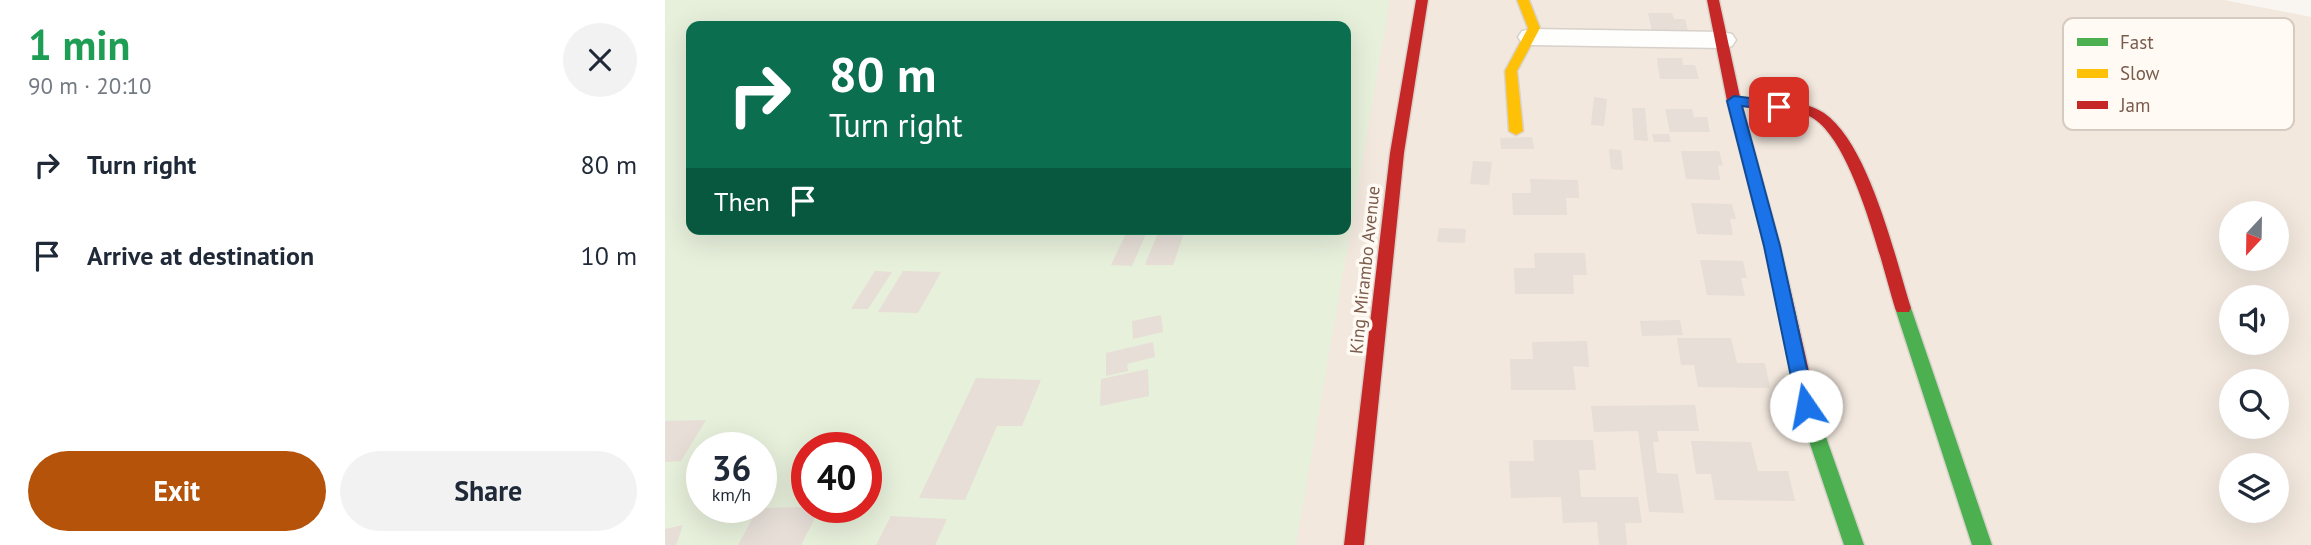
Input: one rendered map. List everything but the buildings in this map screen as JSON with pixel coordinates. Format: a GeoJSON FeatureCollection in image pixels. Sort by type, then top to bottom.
{"type":"FeatureCollection","features":[{"type":"Feature","properties":{"kind":"street","name":"King Mirambo Avenue"},"geometry":{"type":"LineString","coordinates":[[1355,545],[1397,153],[1422,0]]}},
{"type":"Feature","properties":{"kind":"street"},"geometry":{"type":"LineString","coordinates":[[1516,131],[1511,71],[1532,37],[1534,28],[1523,0]]}},
{"type":"Feature","properties":{"kind":"street"},"geometry":{"type":"LineString","coordinates":[[1713,0],[1734,101],[1772,246],[1806,406],[1854,545]]}},
{"type":"Feature","properties":{"kind":"street"},"geometry":{"type":"LineString","coordinates":[[1532,37],[1722,40]]}},
{"type":"Feature","properties":{"kind":"street"},"geometry":{"type":"LineString","coordinates":[[1734,101],[1812,112],[1839,134],[1855,164],[1982,545]]}},
{"type":"Feature","properties":{"kind":"shaded area"},"geometry":{"type":"Polygon","coordinates":[[[665,0],[2224,0],[2311,17],[2311,545],[665,545],[665,0]]]}},
{"type":"Feature","properties":{"kind":"green space"},"geometry":{"type":"Polygon","coordinates":[[[665,0],[1390,0],[1351,226],[1351,21],[686,21],[686,235],[1349,235],[1296,545],[665,545],[665,0]]]}},
{"type":"Feature","properties":{"kind":"traffic: fast"},"geometry":{"type":"LineString","coordinates":[[1903,308],[1982,545]]}},
{"type":"Feature","properties":{"kind":"traffic: fast"},"geometry":{"type":"LineString","coordinates":[[1812,423],[1854,545]]}},
{"type":"Feature","properties":{"kind":"traffic: slow"},"geometry":{"type":"LineString","coordinates":[[1516,131],[1511,71],[1534,28],[1523,0]]}},
{"type":"Feature","properties":{"kind":"traffic: jam"},"geometry":{"type":"LineString","coordinates":[[1354,545],[1397,153],[1422,0]]}},
{"type":"Feature","properties":{"kind":"traffic: jam"},"geometry":{"type":"LineString","coordinates":[[1713,0],[1734,101],[1772,245],[1812,423]]}},
{"type":"Feature","properties":{"kind":"traffic: jam"},"geometry":{"type":"LineString","coordinates":[[1734,101],[1798,108],[1818,115],[1832,127],[1846,148],[1870,203],[1903,308]]}},
{"type":"Feature","properties":{"kind":"route"},"geometry":{"type":"LineString","coordinates":[[1779,107],[1734,101],[1772,246],[1806,406]]}}]}
